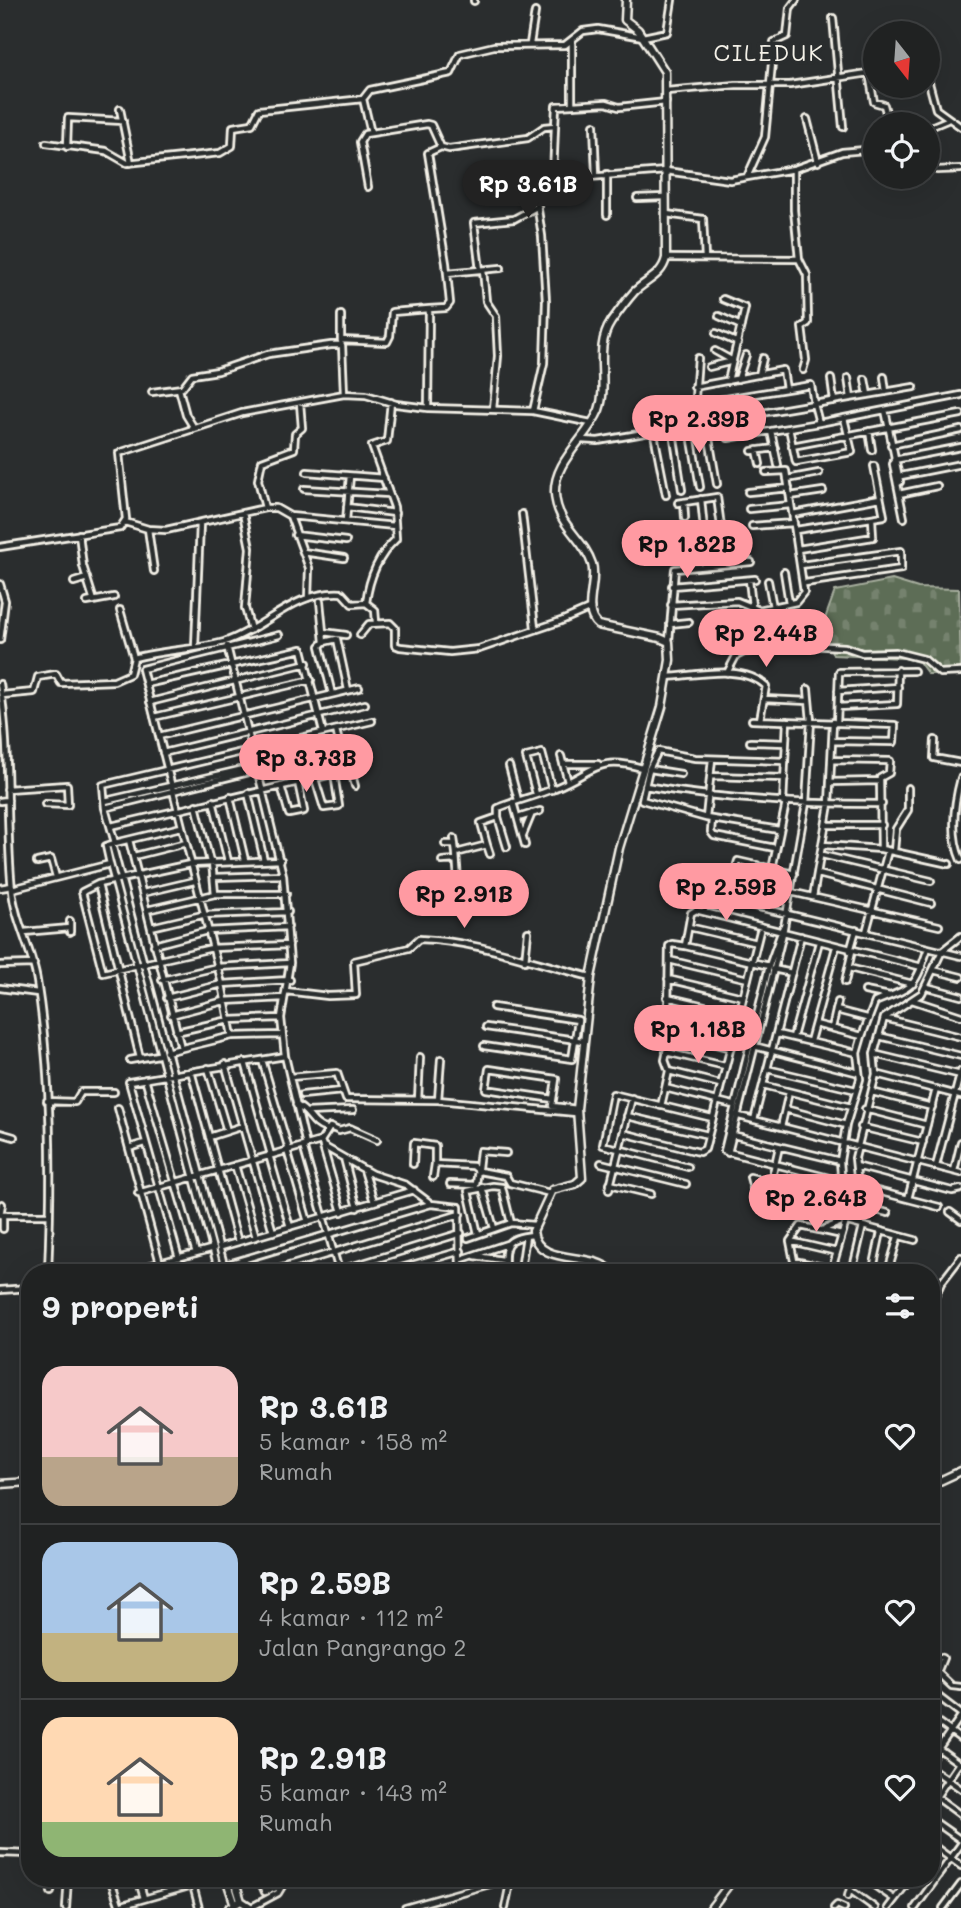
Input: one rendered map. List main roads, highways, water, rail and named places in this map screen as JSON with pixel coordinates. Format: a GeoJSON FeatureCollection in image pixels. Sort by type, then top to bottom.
{"type":"FeatureCollection","features":[{"type":"Feature","properties":{"kind":"district","name":"CILEDUK"},"geometry":{"type":"Point","coordinates":[769,53]}}]}
